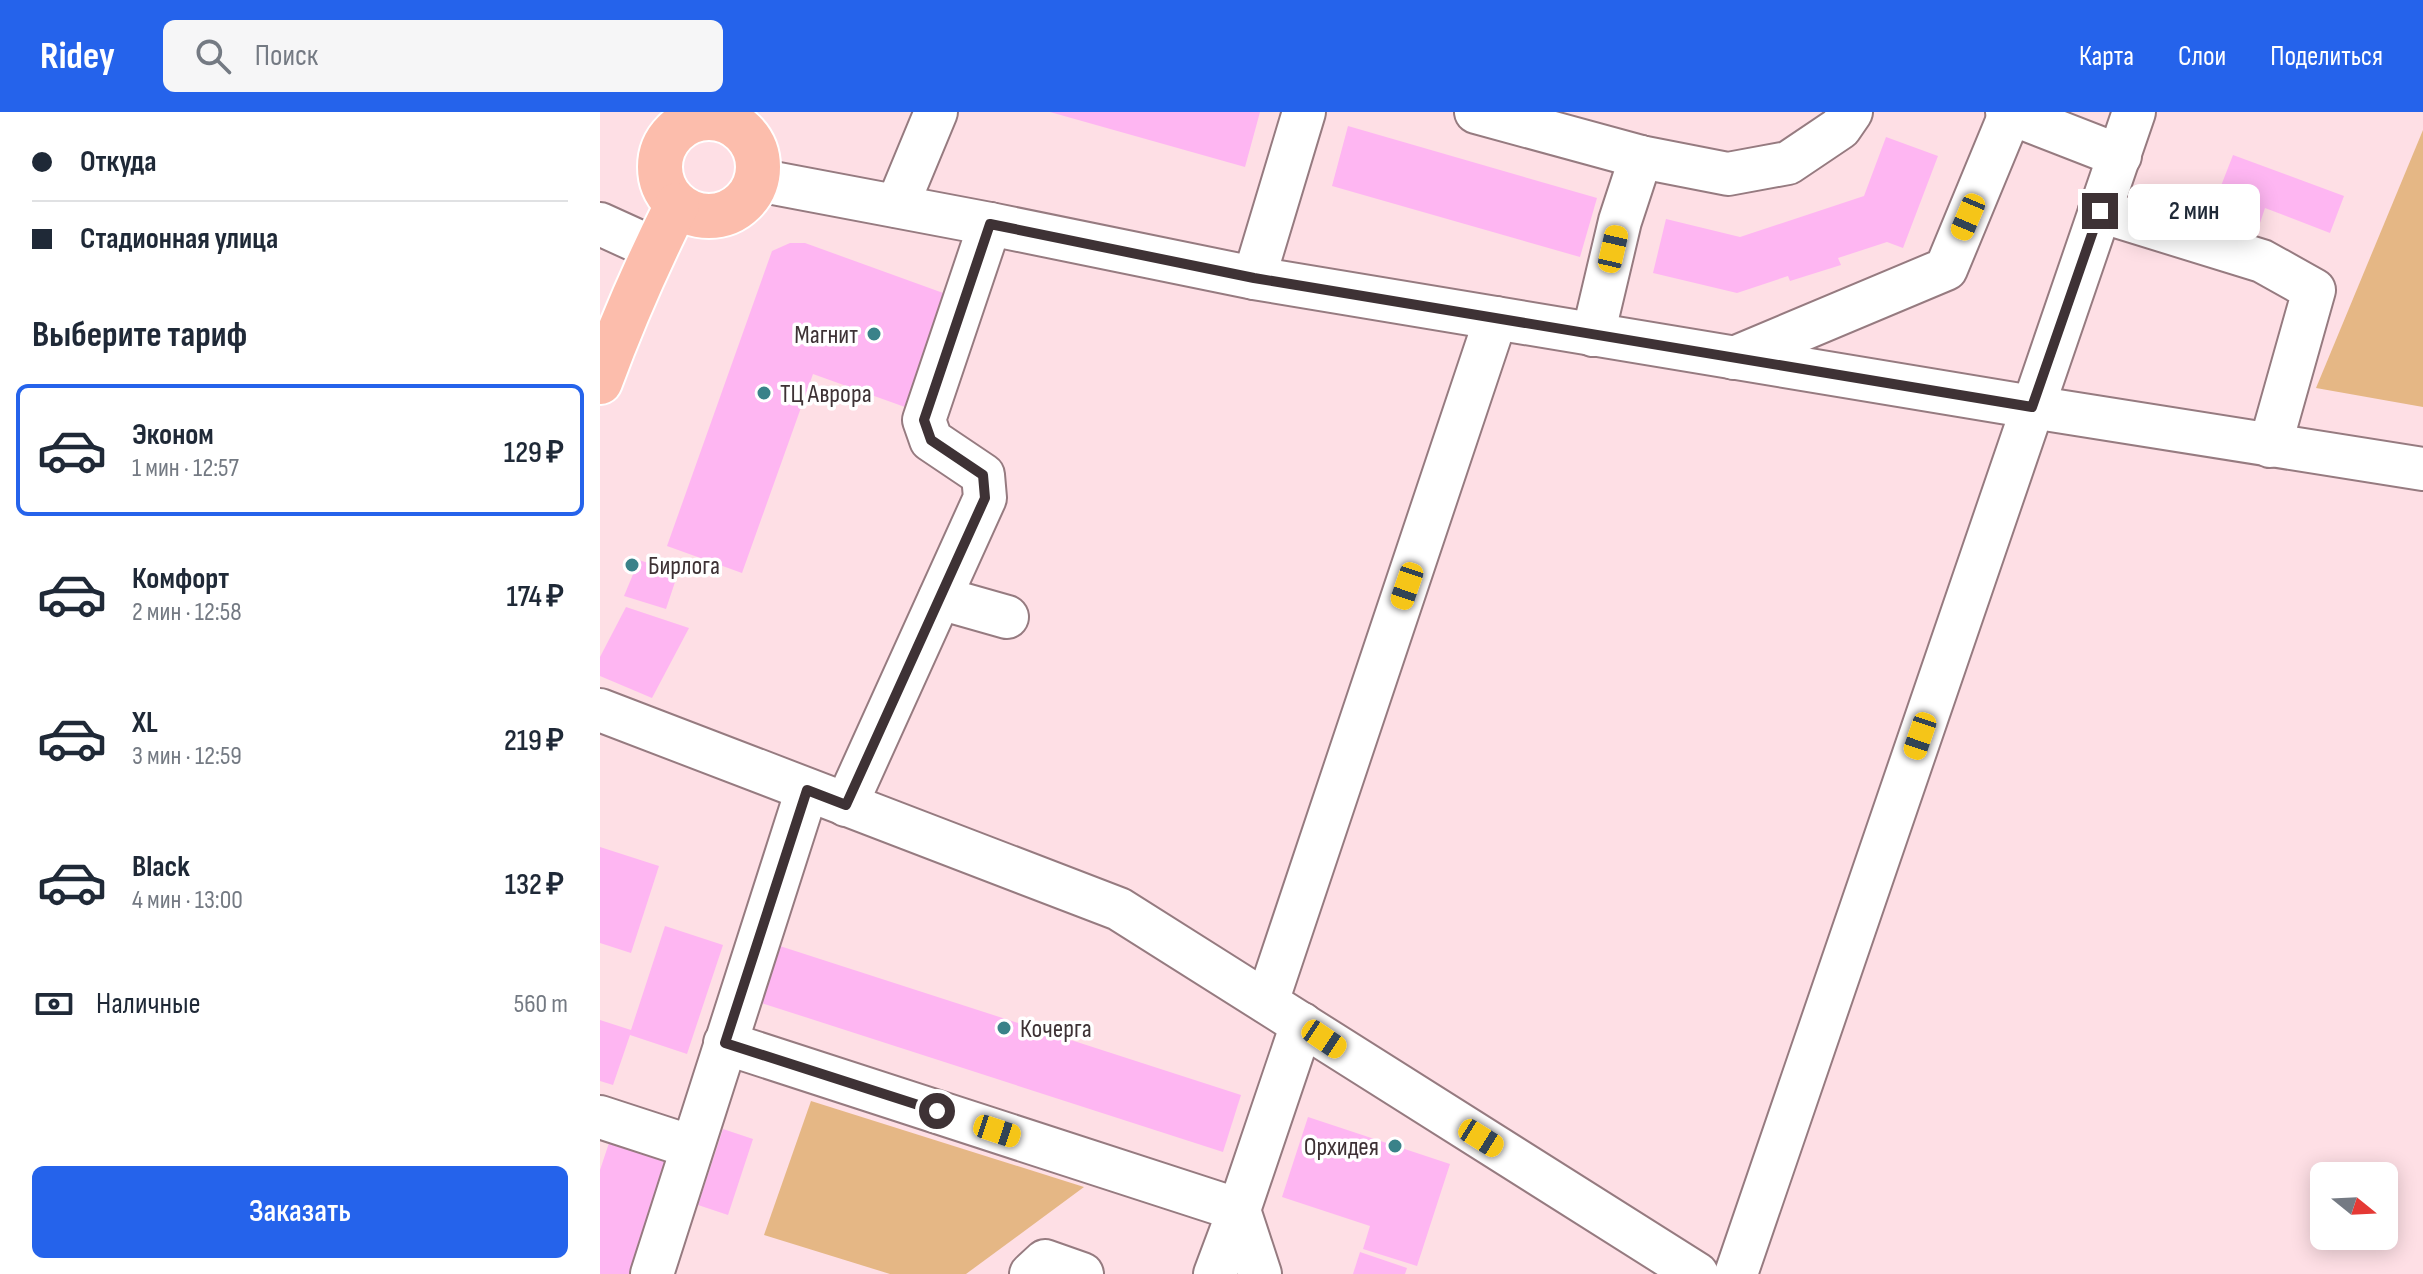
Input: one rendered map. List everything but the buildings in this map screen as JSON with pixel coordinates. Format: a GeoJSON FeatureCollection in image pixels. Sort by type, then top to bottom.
{"type":"FeatureCollection","features":[{"type":"Feature","properties":{"kind":"main road"},"geometry":{"type":"LineString","coordinates":[[694,116],[730,122],[751,141],[757,156],[757,180],[750,195],[726,214],[709,217],[692,214],[677,205],[666,192],[660,172],[661,155],[668,139],[694,116]]}},
{"type":"Feature","properties":{"kind":"main road"},"geometry":{"type":"LineString","coordinates":[[600,382],[655,249],[677,205]]}},
{"type":"Feature","properties":{"kind":"street"},"geometry":{"type":"LineString","coordinates":[[897,206],[936,112]]}},
{"type":"Feature","properties":{"kind":"street"},"geometry":{"type":"LineString","coordinates":[[1254,278],[1304,112]]}},
{"type":"Feature","properties":{"kind":"street"},"geometry":{"type":"LineString","coordinates":[[1476,112],[1641,157],[1728,174],[1788,163],[1840,128],[1851,112]]}},
{"type":"Feature","properties":{"kind":"street"},"geometry":{"type":"LineString","coordinates":[[1736,1274],[2134,112]]}},
{"type":"Feature","properties":{"kind":"street"},"geometry":{"type":"LineString","coordinates":[[1734,358],[1946,269],[2010,113],[2120,156]]}},
{"type":"Feature","properties":{"kind":"street"},"geometry":{"type":"LineString","coordinates":[[1593,335],[1620,221],[1641,157]]}},
{"type":"Feature","properties":{"kind":"street"},"geometry":{"type":"LineString","coordinates":[[757,180],[1254,278],[2423,469]]}},
{"type":"Feature","properties":{"kind":"street"},"geometry":{"type":"LineString","coordinates":[[2100,211],[2262,261],[2314,290],[2270,446]]}},
{"type":"Feature","properties":{"kind":"street"},"geometry":{"type":"LineString","coordinates":[[600,224],[655,249]]}},
{"type":"Feature","properties":{"kind":"street"},"geometry":{"type":"LineString","coordinates":[[846,805],[985,498],[983,475],[931,440],[924,420],[990,224]]}},
{"type":"Feature","properties":{"kind":"street"},"geometry":{"type":"LineString","coordinates":[[1215,1274],[1239,1210],[1284,1013],[1496,318]]}},
{"type":"Feature","properties":{"kind":"street"},"geometry":{"type":"LineString","coordinates":[[940,598],[1007,617]]}},
{"type":"Feature","properties":{"kind":"street"},"geometry":{"type":"LineString","coordinates":[[600,710],[1119,909],[1697,1274]]}},
{"type":"Feature","properties":{"kind":"street"},"geometry":{"type":"LineString","coordinates":[[652,1274],[807,790]]}},
{"type":"Feature","properties":{"kind":"street"},"geometry":{"type":"LineString","coordinates":[[725,1043],[1239,1210]]}},
{"type":"Feature","properties":{"kind":"street"},"geometry":{"type":"LineString","coordinates":[[600,1117],[692,1147]]}},
{"type":"Feature","properties":{"kind":"street"},"geometry":{"type":"LineString","coordinates":[[1239,1210],[1260,1274]]}},
{"type":"Feature","properties":{"kind":"street"},"geometry":{"type":"LineString","coordinates":[[1031,1274],[1045,1261],[1082,1274]]}},
{"type":"Feature","properties":{"kind":"shaded area"},"geometry":{"type":"Polygon","coordinates":[[[2423,130],[2423,407],[2316,388],[2423,130]]]}},
{"type":"Feature","properties":{"kind":"shaded area"},"geometry":{"type":"Polygon","coordinates":[[[811,1101],[1084,1187],[966,1274],[890,1274],[764,1235],[811,1101]]]}},
{"type":"Feature","properties":{"kind":"place","name":"Магнит"},"geometry":{"type":"Point","coordinates":[874,334]}},
{"type":"Feature","properties":{"kind":"place","name":"ТЦ Аврора"},"geometry":{"type":"Point","coordinates":[764,393]}},
{"type":"Feature","properties":{"kind":"place","name":"Бирлога"},"geometry":{"type":"Point","coordinates":[632,565]}},
{"type":"Feature","properties":{"kind":"place","name":"Кочерга"},"geometry":{"type":"Point","coordinates":[1004,1028]}},
{"type":"Feature","properties":{"kind":"place","name":"Орхидея"},"geometry":{"type":"Point","coordinates":[1395,1146]}},
{"type":"Feature","properties":{"kind":"route"},"geometry":{"type":"LineString","coordinates":[[937,1111],[725,1043],[807,790],[846,805],[985,498],[983,475],[931,440],[924,420],[990,224],[1254,278],[2032,407],[2100,211]]}}]}
